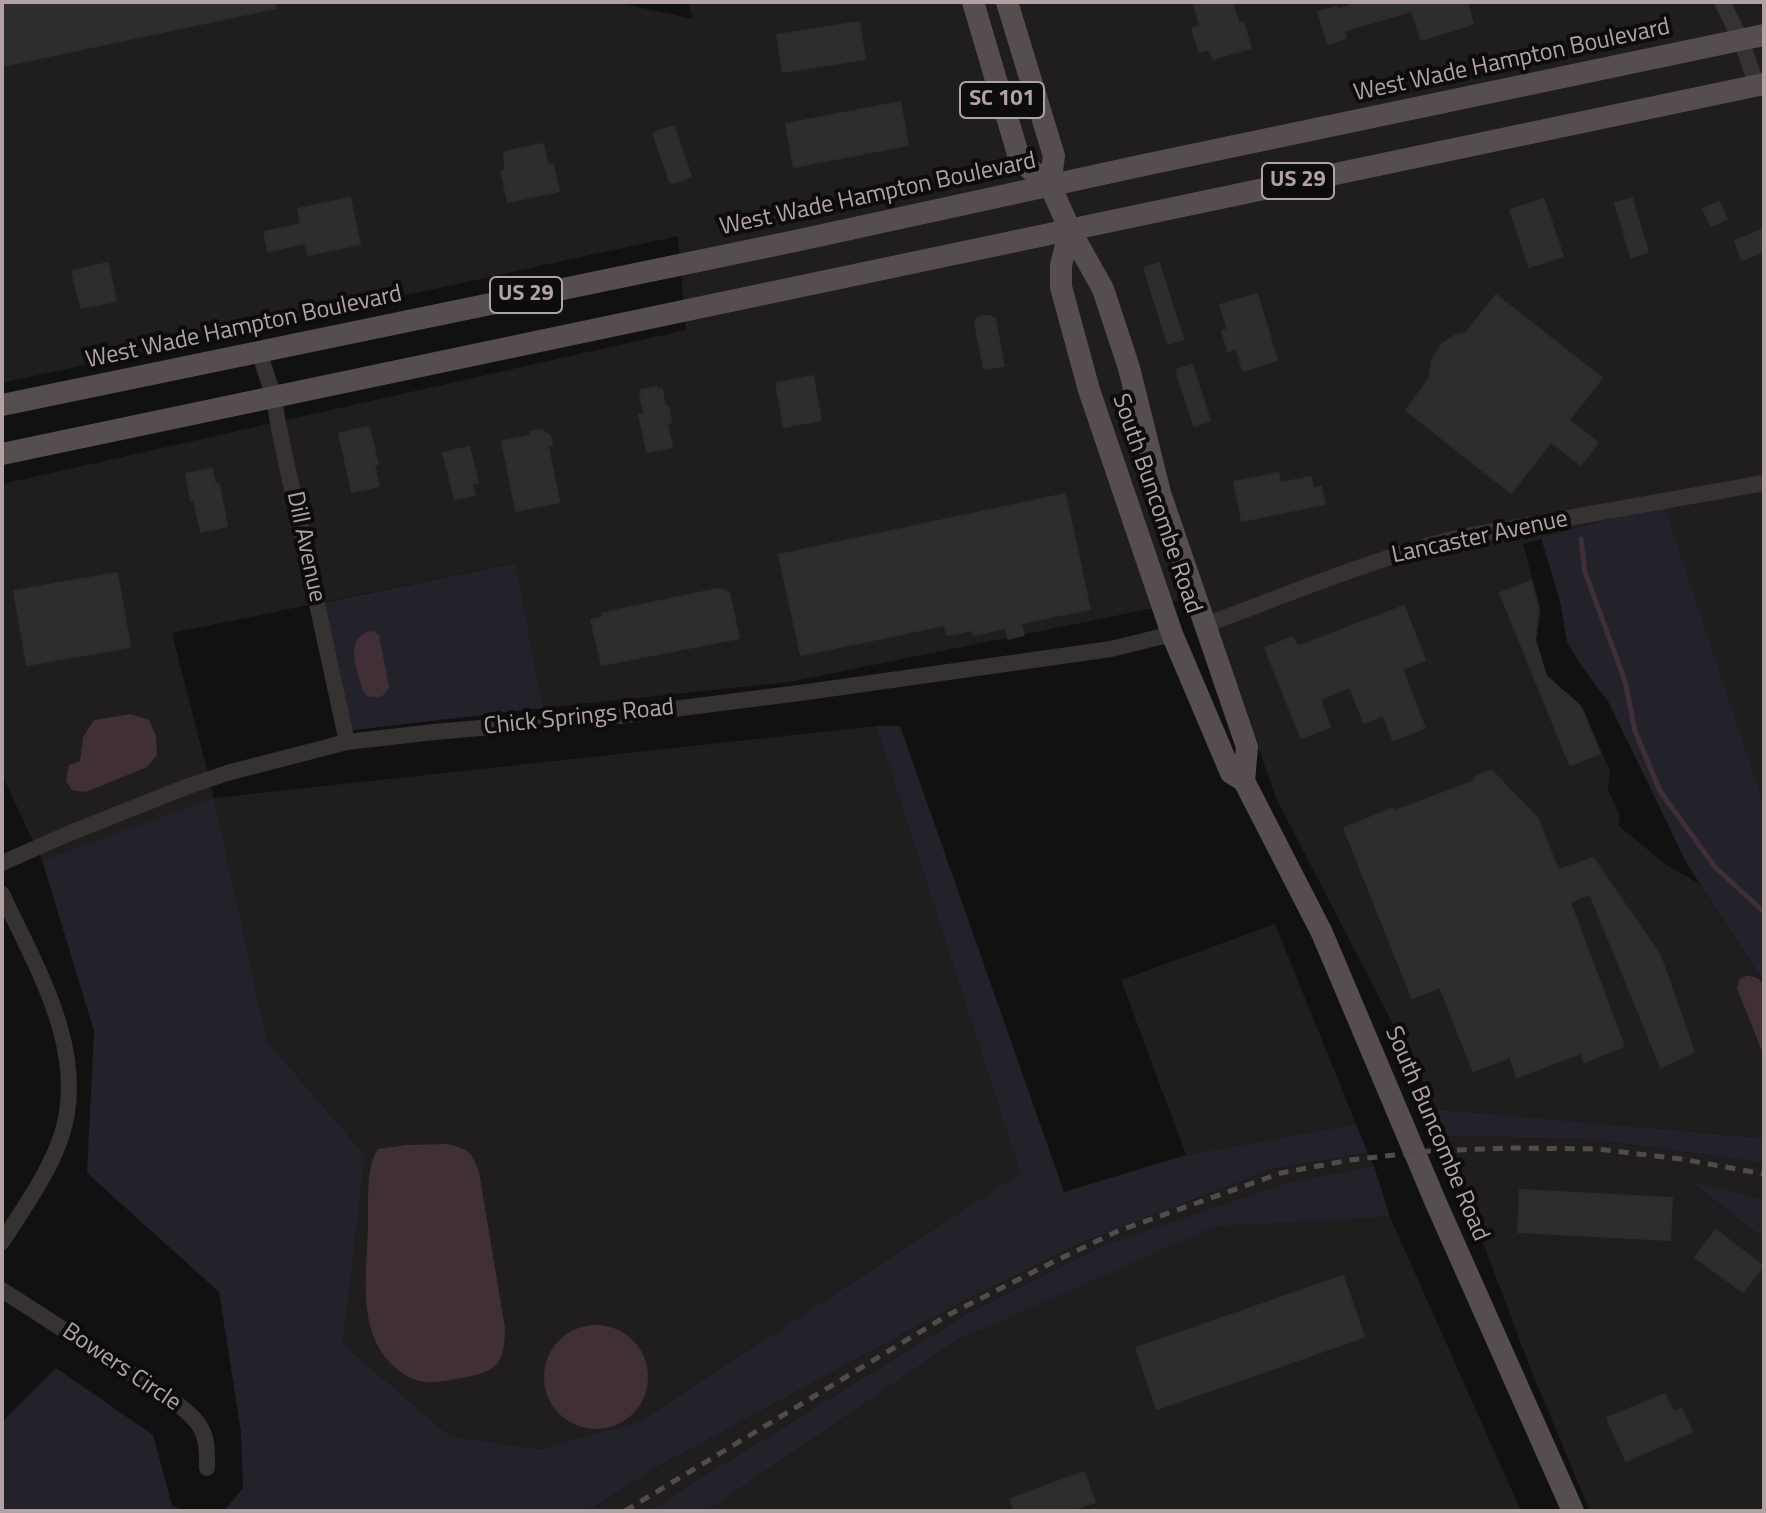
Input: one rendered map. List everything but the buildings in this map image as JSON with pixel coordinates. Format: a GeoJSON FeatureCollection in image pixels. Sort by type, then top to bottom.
{"type":"FeatureCollection","features":[{"type":"Feature","properties":{"kind":"main road","name":"SC 101"},"geometry":{"type":"LineString","coordinates":[[973,2],[1020,161],[1050,185]]}},
{"type":"Feature","properties":{"kind":"main road","name":"SC 101"},"geometry":{"type":"LineString","coordinates":[[1007,2],[1054,156],[1050,185]]}},
{"type":"Feature","properties":{"kind":"main road","name":"West Wade Hampton Boulevard"},"geometry":{"type":"LineString","coordinates":[[2,405],[795,241],[1764,35]]}},
{"type":"Feature","properties":{"kind":"main road","name":"US 29"},"geometry":{"type":"LineString","coordinates":[[2,454],[1760,85]]}},
{"type":"Feature","properties":{"kind":"main road","name":"South Buncombe Road"},"geometry":{"type":"LineString","coordinates":[[1050,185],[1070,230],[1103,289],[1129,368],[1160,493],[1247,747],[1244,781]]}},
{"type":"Feature","properties":{"kind":"main road","name":"South Buncombe Road"},"geometry":{"type":"LineString","coordinates":[[1070,230],[1061,265],[1061,287],[1089,390],[1172,634],[1231,773],[1244,781],[1322,933],[1436,1203],[1573,1511]]}},
{"type":"Feature","properties":{"kind":"street"},"geometry":{"type":"LineString","coordinates":[[1722,2],[1760,85]]}},
{"type":"Feature","properties":{"kind":"street","name":"Dill Avenue"},"geometry":{"type":"LineString","coordinates":[[259,352],[274,398],[347,742]]}},
{"type":"Feature","properties":{"kind":"street","name":"Lancaster Avenue"},"geometry":{"type":"LineString","coordinates":[[1205,625],[1382,559],[1456,538],[1764,483]]}},
{"type":"Feature","properties":{"kind":"street","name":"Chick Springs Road"},"geometry":{"type":"LineString","coordinates":[[2,863],[186,787],[227,773],[347,742],[619,716],[807,692],[1111,649],[1172,634]]}},
{"type":"Feature","properties":{"kind":"street"},"geometry":{"type":"LineString","coordinates":[[2,894],[53,1008],[64,1048],[69,1088],[65,1121],[55,1151],[2,1242]]}},
{"type":"Feature","properties":{"kind":"street","name":"Bowers Circle"},"geometry":{"type":"LineString","coordinates":[[2,1290],[174,1401],[195,1418],[204,1432],[207,1468]]}},
{"type":"Feature","properties":{"kind":"shaded area"},"geometry":{"type":"Polygon","coordinates":[[[2,2],[615,2],[693,19],[688,2],[1764,2],[1764,804],[1664,504],[1523,544],[1541,610],[1536,640],[1547,675],[1583,708],[1610,771],[1608,790],[1620,816],[1618,825],[1666,865],[1700,884],[1764,982],[1764,1138],[1437,1109],[1276,798],[1204,593],[1154,608],[789,682],[543,708],[514,563],[172,633],[214,798],[876,726],[1020,1173],[640,1421],[540,1449],[450,1436],[343,1344],[365,1155],[267,1041],[214,799],[42,860],[2,775],[2,484],[686,330],[678,236],[2,383],[2,2]]]}},
{"type":"Feature","properties":{"kind":"shaded area"},"geometry":{"type":"Polygon","coordinates":[[[1664,504],[1764,804],[1764,982],[1687,864],[1609,703],[1567,642],[1560,601],[1541,538],[1664,504]]]}},
{"type":"Feature","properties":{"kind":"shaded area"},"geometry":{"type":"Polygon","coordinates":[[[515,563],[543,708],[337,732],[312,605],[515,563]]]}},
{"type":"Feature","properties":{"kind":"shaded area"},"geometry":{"type":"Polygon","coordinates":[[[372,631],[379,635],[389,687],[377,697],[367,696],[363,691],[354,655],[357,640],[372,631]]]}},
{"type":"Feature","properties":{"kind":"shaded area"},"geometry":{"type":"Polygon","coordinates":[[[131,714],[149,720],[156,736],[157,755],[147,767],[86,792],[72,790],[66,781],[69,765],[80,761],[83,737],[94,720],[131,714]]]}},
{"type":"Feature","properties":{"kind":"shaded area"},"geometry":{"type":"Polygon","coordinates":[[[876,726],[900,726],[1064,1192],[1186,1155],[1356,1124],[1368,1153],[1272,1169],[1079,1244],[960,1303],[654,1469],[588,1511],[224,1511],[243,1488],[241,1432],[219,1292],[87,1173],[94,1031],[42,860],[214,798],[267,1041],[365,1155],[343,1344],[450,1436],[540,1449],[640,1421],[1020,1173],[876,726]]]}},
{"type":"Feature","properties":{"kind":"shaded area"},"geometry":{"type":"Polygon","coordinates":[[[1275,924],[1356,1124],[1186,1155],[1121,980],[1275,924]]]}},
{"type":"Feature","properties":{"kind":"shaded area"},"geometry":{"type":"Polygon","coordinates":[[[1746,976],[1756,978],[1764,985],[1764,1056],[1737,988],[1740,979],[1746,976]]]}},
{"type":"Feature","properties":{"kind":"shaded area"},"geometry":{"type":"Polygon","coordinates":[[[1437,1109],[1764,1138],[1764,1163],[1598,1140],[1443,1136],[1437,1109]]]}},
{"type":"Feature","properties":{"kind":"shaded area"},"geometry":{"type":"Polygon","coordinates":[[[1443,1136],[1598,1140],[1764,1163],[1764,1200],[1691,1182],[1764,1239],[1764,1511],[1590,1511],[1531,1370],[1443,1136]]]}},
{"type":"Feature","properties":{"kind":"shaded area"},"geometry":{"type":"Polygon","coordinates":[[[448,1144],[469,1152],[479,1172],[505,1328],[504,1342],[497,1364],[490,1370],[441,1382],[424,1382],[407,1376],[392,1365],[380,1350],[371,1329],[366,1286],[369,1176],[378,1149],[448,1144]]]}},
{"type":"Feature","properties":{"kind":"shaded area"},"geometry":{"type":"Polygon","coordinates":[[[1368,1153],[1374,1166],[1285,1183],[1107,1244],[970,1312],[647,1511],[588,1511],[654,1469],[960,1303],[1079,1244],[1272,1169],[1368,1153]]]}},
{"type":"Feature","properties":{"kind":"shaded area"},"geometry":{"type":"Polygon","coordinates":[[[1374,1166],[1390,1217],[1216,1226],[956,1341],[707,1511],[647,1511],[970,1312],[1107,1244],[1285,1183],[1374,1166]]]}},
{"type":"Feature","properties":{"kind":"shaded area"},"geometry":{"type":"Polygon","coordinates":[[[1689,1180],[1764,1200],[1764,1239],[1689,1180]]]}},
{"type":"Feature","properties":{"kind":"shaded area"},"geometry":{"type":"Polygon","coordinates":[[[1390,1217],[1521,1511],[707,1511],[956,1341],[1216,1225],[1390,1217]]]}},
{"type":"Feature","properties":{"kind":"shaded area"},"geometry":{"type":"Polygon","coordinates":[[[596,1325],[616,1329],[633,1340],[644,1357],[648,1377],[644,1397],[633,1414],[616,1425],[596,1429],[576,1425],[559,1414],[548,1397],[544,1377],[548,1357],[559,1340],[576,1329],[596,1325]]]}},
{"type":"Feature","properties":{"kind":"shaded area"},"geometry":{"type":"Polygon","coordinates":[[[56,1368],[153,1435],[172,1505],[183,1511],[2,1511],[2,1430],[5,1419],[56,1368]]]}},
{"type":"Feature","properties":{"kind":"waterway"},"geometry":{"type":"LineString","coordinates":[[1581,539],[1585,572],[1625,681],[1635,731],[1660,791],[1715,867],[1764,912]]}},
{"type":"Feature","properties":{"kind":"railway"},"geometry":{"type":"LineString","coordinates":[[625,1511],[948,1315],[1118,1231],[1281,1173],[1350,1160],[1430,1151],[1512,1148],[1597,1149],[1681,1159],[1764,1174]]}}]}
